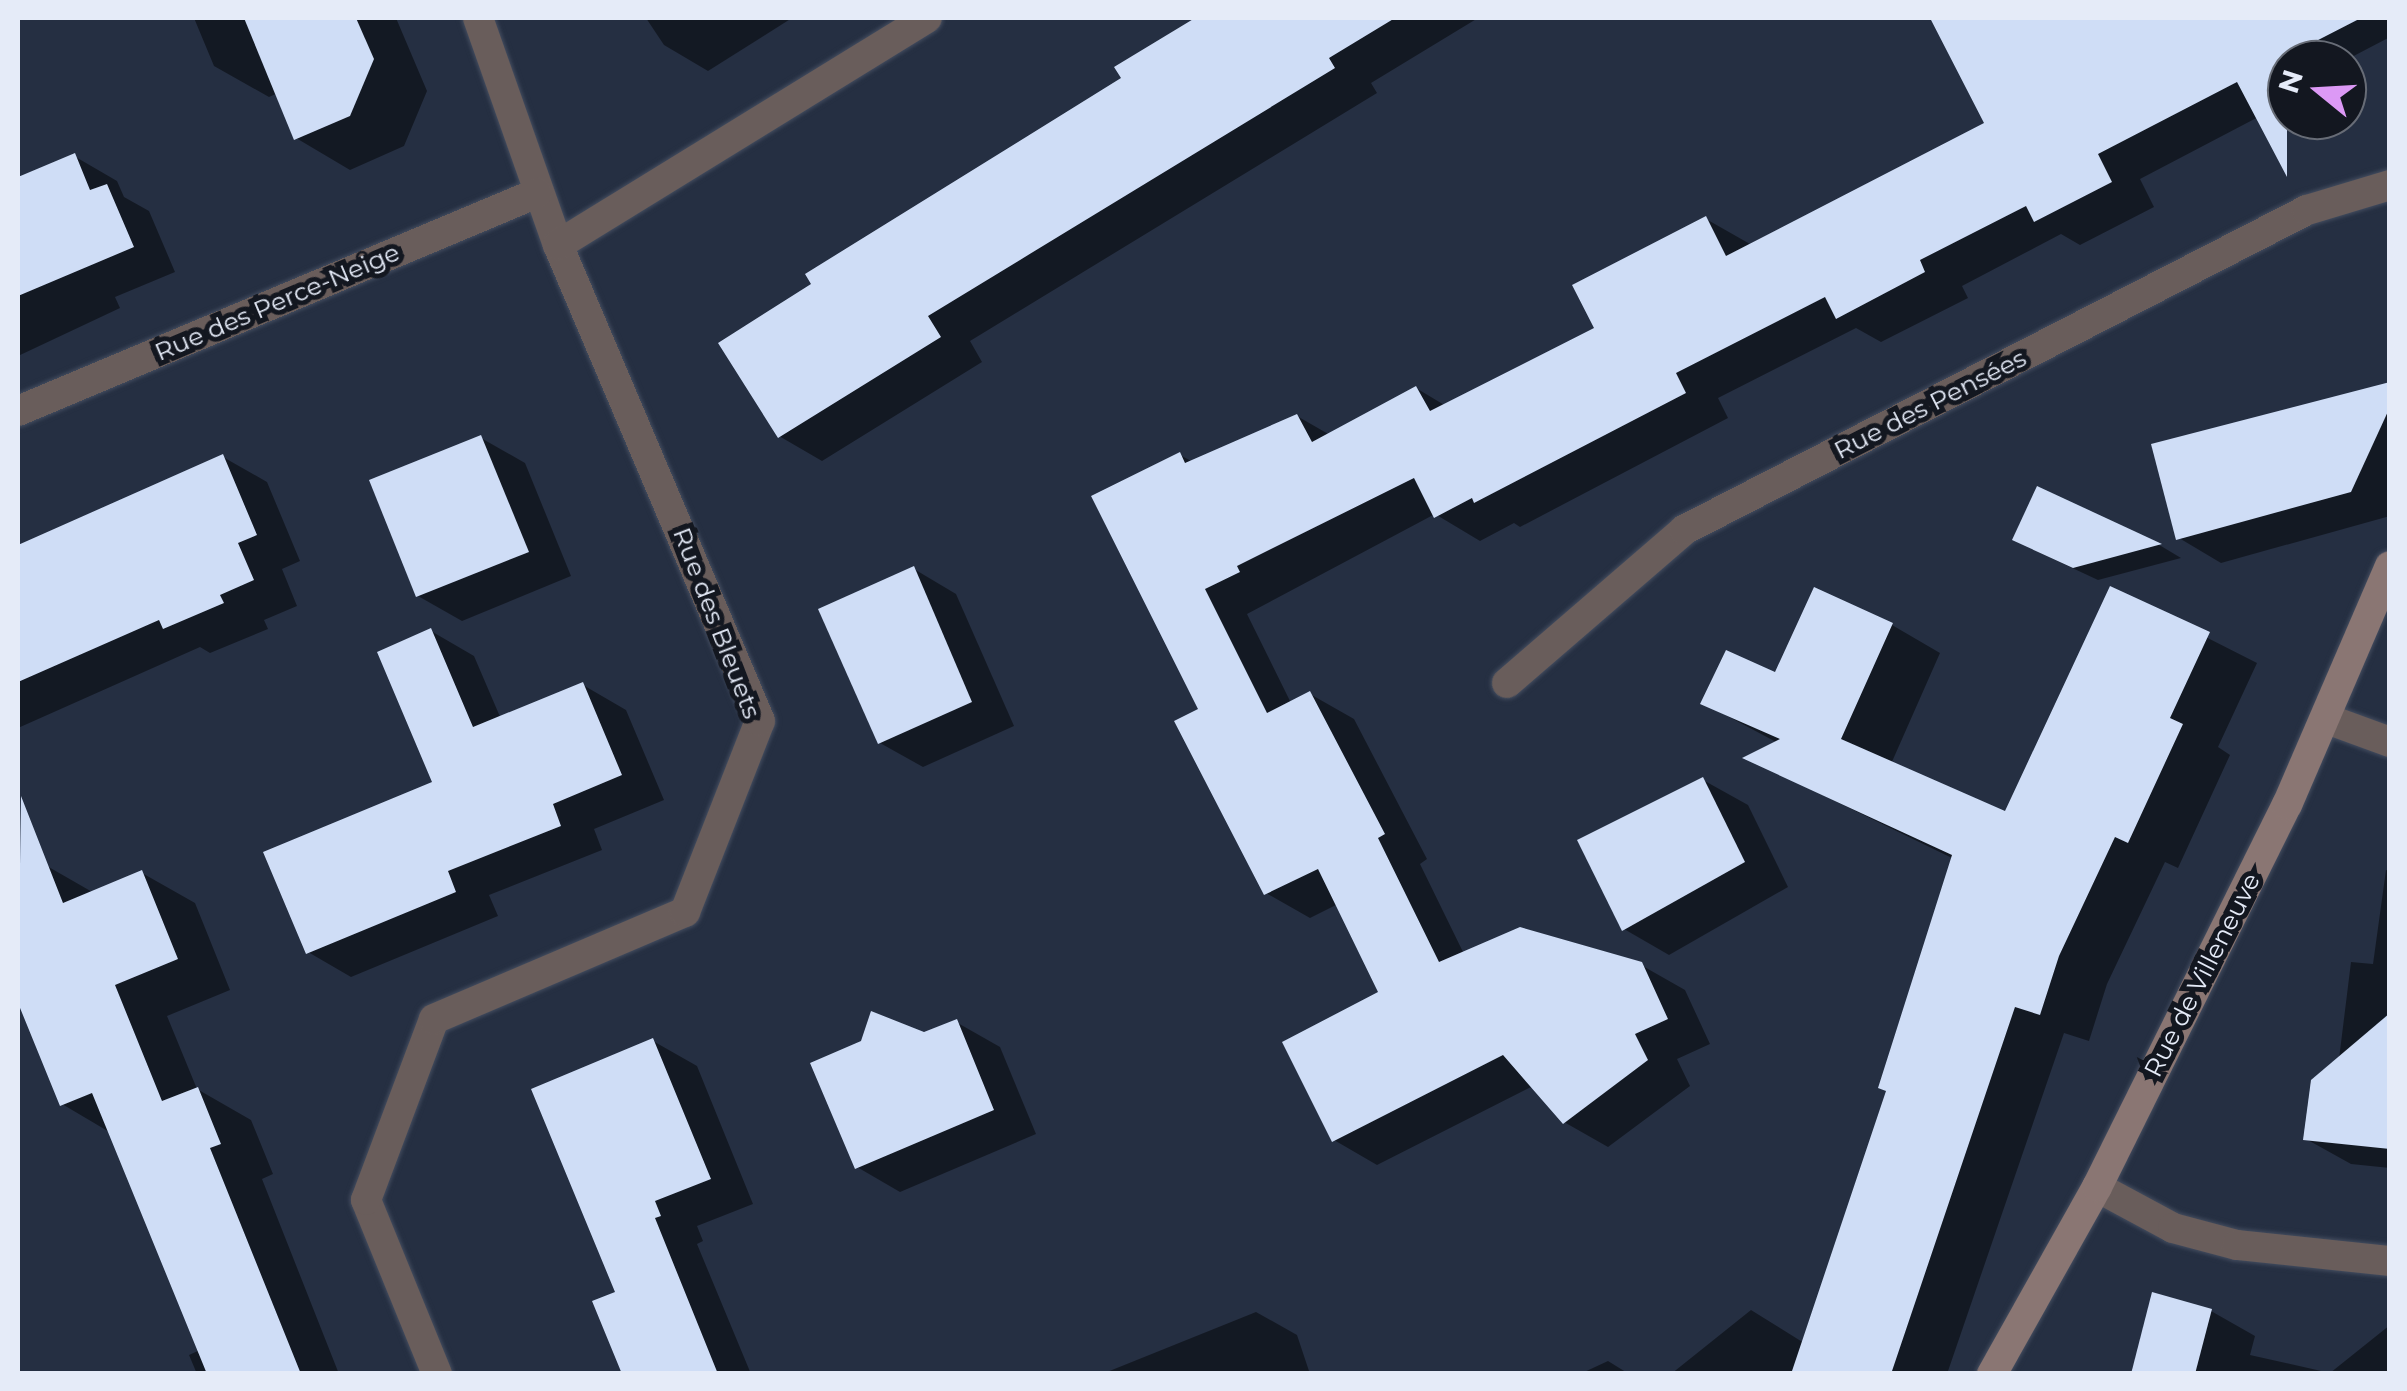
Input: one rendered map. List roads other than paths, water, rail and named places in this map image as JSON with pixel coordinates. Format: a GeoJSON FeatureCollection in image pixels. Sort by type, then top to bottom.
{"type":"FeatureCollection","features":[{"type":"Feature","properties":{"kind":"street","name":"Rue des Bleuets"},"geometry":{"type":"LineString","coordinates":[[437,1374],[366,1200],[434,1019],[685,912],[760,721],[558,246],[478,18]]}},
{"type":"Feature","properties":{"kind":"street"},"geometry":{"type":"LineString","coordinates":[[558,246],[927,18]]}},
{"type":"Feature","properties":{"kind":"street","name":"Rue des Pensées"},"geometry":{"type":"LineString","coordinates":[[1507,683],[1684,530],[2307,210],[2390,186]]}},
{"type":"Feature","properties":{"kind":"street","name":"Rue des Perce-Neige"},"geometry":{"type":"LineString","coordinates":[[18,411],[537,193]]}},
{"type":"Feature","properties":{"kind":"street","name":"Rue de Villeneuve"},"geometry":{"type":"LineString","coordinates":[[1992,1374],[2097,1187],[2327,720],[2390,566]]}},
{"type":"Feature","properties":{"kind":"street"},"geometry":{"type":"LineString","coordinates":[[2327,720],[2390,742]]}},
{"type":"Feature","properties":{"kind":"street"},"geometry":{"type":"LineString","coordinates":[[2097,1187],[2173,1228],[2236,1245],[2390,1261]]}}]}
